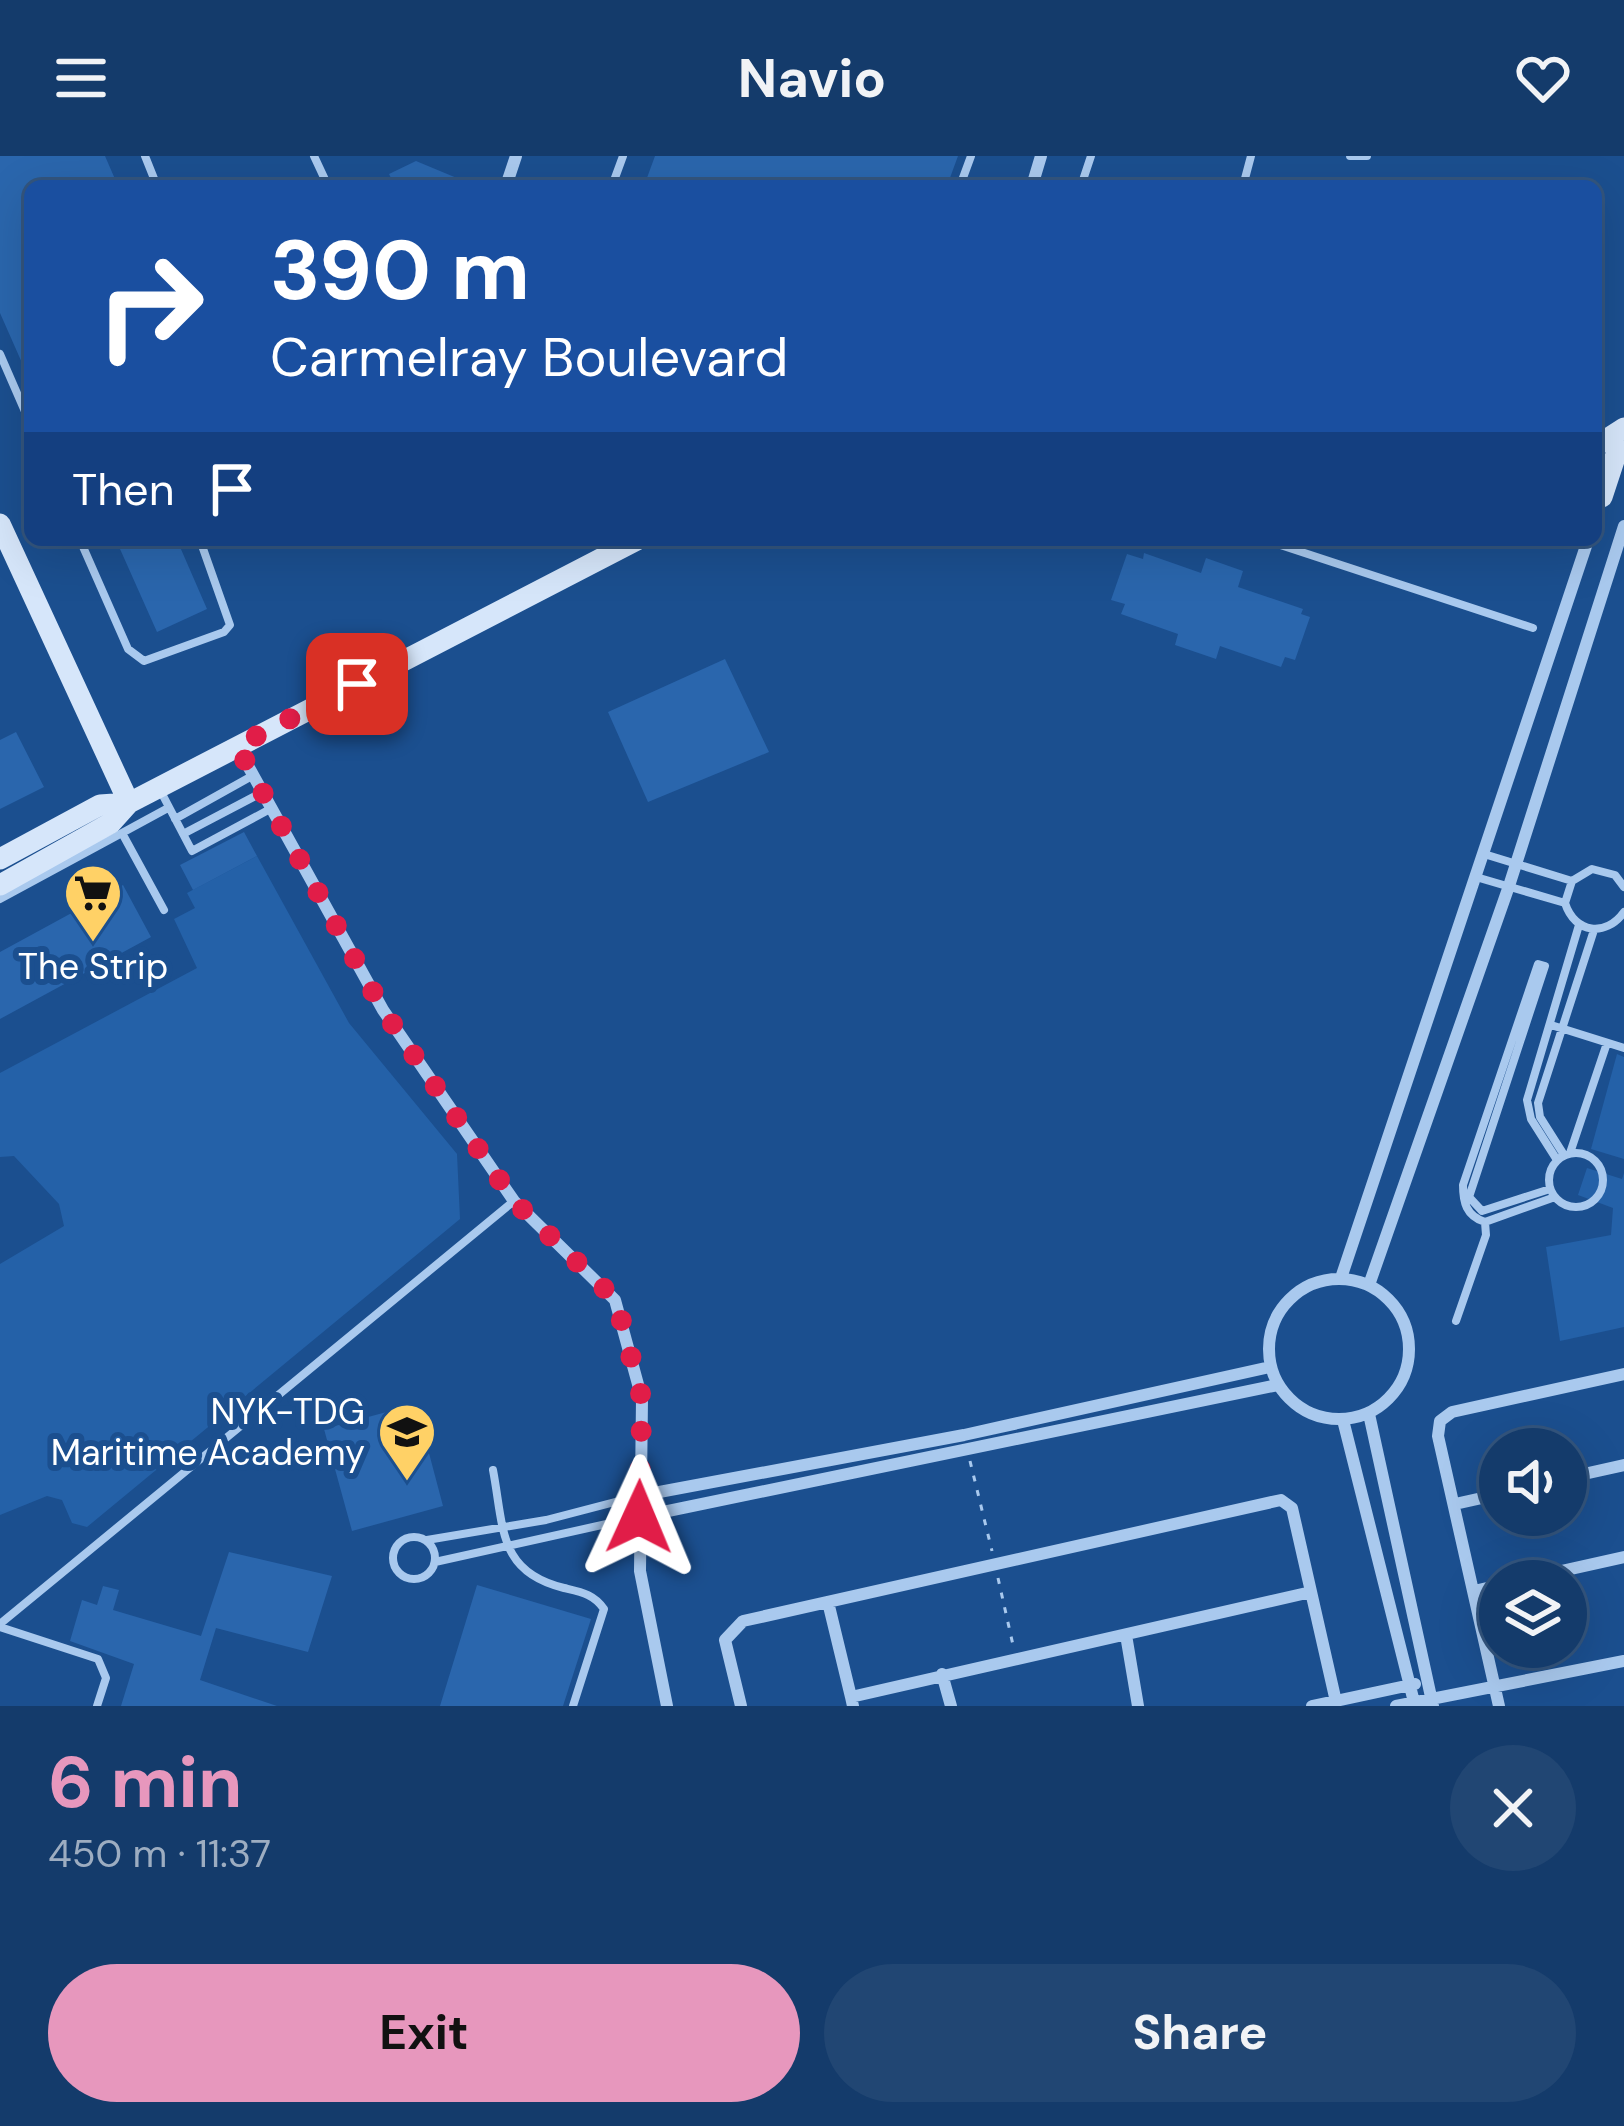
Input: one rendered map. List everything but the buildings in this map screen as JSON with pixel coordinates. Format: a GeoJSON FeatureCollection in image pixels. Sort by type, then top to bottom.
{"type":"FeatureCollection","features":[{"type":"Feature","properties":{"kind":"street"},"geometry":{"type":"LineString","coordinates":[[1605,503],[1624,429]]}},
{"type":"Feature","properties":{"kind":"street"},"geometry":{"type":"LineString","coordinates":[[0,524],[128,803]]}},
{"type":"Feature","properties":{"kind":"street"},"geometry":{"type":"LineString","coordinates":[[1369,1285],[1509,886],[1624,526]]}},
{"type":"Feature","properties":{"kind":"street"},"geometry":{"type":"LineString","coordinates":[[0,859],[100,805],[163,797],[237,746],[625,546]]}},
{"type":"Feature","properties":{"kind":"street"},"geometry":{"type":"LineString","coordinates":[[1341,1278],[1586,546]]}},
{"type":"Feature","properties":{"kind":"street"},"geometry":{"type":"LineString","coordinates":[[237,746],[383,1010],[514,1201],[616,1300],[642,1399],[638,1496],[644,1610],[667,1706]]}},
{"type":"Feature","properties":{"kind":"street"},"geometry":{"type":"LineString","coordinates":[[0,885],[27,877],[111,823],[128,803]]}},
{"type":"Feature","properties":{"kind":"street"},"geometry":{"type":"LineString","coordinates":[[1421,1039],[1450,1048]]}},
{"type":"Feature","properties":{"kind":"street"},"geometry":{"type":"LineString","coordinates":[[1402,1096],[1430,1106]]}},
{"type":"Feature","properties":{"kind":"street"},"geometry":{"type":"LineString","coordinates":[[1341,1278],[1369,1285],[1391,1300],[1405,1323],[1410,1349],[1405,1375],[1391,1398],[1369,1414],[1342,1420],[1317,1417],[1294,1405],[1270,1367],[1269,1341],[1276,1316],[1304,1289],[1341,1278]]}},
{"type":"Feature","properties":{"kind":"street"},"geometry":{"type":"LineString","coordinates":[[638,1496],[964,1436],[1270,1367]]}},
{"type":"Feature","properties":{"kind":"street"},"geometry":{"type":"LineString","coordinates":[[1499,1706],[1438,1436],[1440,1421],[1451,1412],[1624,1374]]}},
{"type":"Feature","properties":{"kind":"street"},"geometry":{"type":"LineString","coordinates":[[639,1517],[1278,1385]]}},
{"type":"Feature","properties":{"kind":"street"},"geometry":{"type":"LineString","coordinates":[[1369,1414],[1432,1702]]}},
{"type":"Feature","properties":{"kind":"street"},"geometry":{"type":"LineString","coordinates":[[1342,1420],[1414,1704]]}},
{"type":"Feature","properties":{"kind":"street"},"geometry":{"type":"LineString","coordinates":[[1587,1473],[1624,1465]]}},
{"type":"Feature","properties":{"kind":"street"},"geometry":{"type":"LineString","coordinates":[[1455,1504],[1479,1499]]}},
{"type":"Feature","properties":{"kind":"street"},"geometry":{"type":"LineString","coordinates":[[741,1706],[725,1640],[731,1629],[994,1562],[1281,1500],[1292,1508],[1337,1703]]}},
{"type":"Feature","properties":{"kind":"street"},"geometry":{"type":"LineString","coordinates":[[1587,1565],[1624,1557]]}},
{"type":"Feature","properties":{"kind":"street"},"geometry":{"type":"LineString","coordinates":[[1474,1591],[1479,1590]]}},
{"type":"Feature","properties":{"kind":"street"},"geometry":{"type":"LineString","coordinates":[[828,1602],[852,1701],[942,1674],[1311,1592]]}},
{"type":"Feature","properties":{"kind":"street"},"geometry":{"type":"LineString","coordinates":[[1126,1635],[1138,1706]]}},
{"type":"Feature","properties":{"kind":"street"},"geometry":{"type":"LineString","coordinates":[[1396,1706],[1624,1661]]}},
{"type":"Feature","properties":{"kind":"street"},"geometry":{"type":"LineString","coordinates":[[942,1674],[951,1706]]}},
{"type":"Feature","properties":{"kind":"street"},"geometry":{"type":"LineString","coordinates":[[1312,1706],[1428,1682]]}},
{"type":"Feature","properties":{"kind":"lane"},"geometry":{"type":"LineString","coordinates":[[1350,156],[1366,156]]}},
{"type":"Feature","properties":{"kind":"lane"},"geometry":{"type":"LineString","coordinates":[[0,354],[24,410]]}},
{"type":"Feature","properties":{"kind":"lane"},"geometry":{"type":"LineString","coordinates":[[83,546],[128,649],[144,661],[224,632],[230,625],[202,546]]}},
{"type":"Feature","properties":{"kind":"lane"},"geometry":{"type":"LineString","coordinates":[[1282,546],[1533,628]]}},
{"type":"Feature","properties":{"kind":"lane"},"geometry":{"type":"LineString","coordinates":[[175,819],[254,776]]}},
{"type":"Feature","properties":{"kind":"lane"},"geometry":{"type":"LineString","coordinates":[[183,834],[263,791]]}},
{"type":"Feature","properties":{"kind":"lane"},"geometry":{"type":"LineString","coordinates":[[0,899],[27,877],[122,833],[163,797],[192,851],[272,808]]}},
{"type":"Feature","properties":{"kind":"lane"},"geometry":{"type":"LineString","coordinates":[[122,833],[164,910]]}},
{"type":"Feature","properties":{"kind":"lane"},"geometry":{"type":"LineString","coordinates":[[1484,854],[1572,881]]}},
{"type":"Feature","properties":{"kind":"lane"},"geometry":{"type":"LineString","coordinates":[[1565,903],[1572,881],[1592,869],[1605,870],[1624,887]]}},
{"type":"Feature","properties":{"kind":"lane"},"geometry":{"type":"LineString","coordinates":[[1476,877],[1565,903],[1579,925],[1594,931],[1609,928],[1624,912]]}},
{"type":"Feature","properties":{"kind":"lane"},"geometry":{"type":"LineString","coordinates":[[1579,925],[1527,1100],[1531,1119],[1563,1156],[1590,1156],[1603,1184],[1583,1206],[1572,1207],[1552,1193],[1548,1175],[1563,1156],[1607,1043]]}},
{"type":"Feature","properties":{"kind":"lane"},"geometry":{"type":"LineString","coordinates":[[1563,1156],[1540,1117],[1538,1102],[1594,931]]}},
{"type":"Feature","properties":{"kind":"lane"},"geometry":{"type":"LineString","coordinates":[[1538,964],[1545,966],[1469,1197],[1482,1211],[1552,1193],[1485,1222],[1469,1214],[1463,1185],[1538,964]]}},
{"type":"Feature","properties":{"kind":"lane"},"geometry":{"type":"LineString","coordinates":[[1551,1025],[1624,1048]]}},
{"type":"Feature","properties":{"kind":"lane"},"geometry":{"type":"LineString","coordinates":[[0,1625],[514,1201]]}},
{"type":"Feature","properties":{"kind":"lane"},"geometry":{"type":"LineString","coordinates":[[1456,1321],[1486,1235],[1485,1222]]}},
{"type":"Feature","properties":{"kind":"lane"},"geometry":{"type":"LineString","coordinates":[[493,1470],[506,1543],[533,1580],[583,1592],[604,1609],[573,1706]]}},
{"type":"Feature","properties":{"kind":"lane"},"geometry":{"type":"LineString","coordinates":[[638,1496],[504,1529],[427,1540],[414,1536],[400,1541],[393,1554],[395,1568],[414,1579],[427,1575],[435,1562],[639,1517]]}},
{"type":"Feature","properties":{"kind":"lane"},"geometry":{"type":"LineString","coordinates":[[427,1540],[435,1562]]}},
{"type":"Feature","properties":{"kind":"lane"},"geometry":{"type":"LineString","coordinates":[[0,1625],[98,1659],[106,1678],[97,1706]]}},
{"type":"Feature","properties":{"kind":"path"},"geometry":{"type":"LineString","coordinates":[[968,1452],[1016,1658]]}},
{"type":"Feature","properties":{"kind":"shaded area"},"geometry":{"type":"Polygon","coordinates":[[[257,856],[349,1023],[457,1154],[460,1219],[87,1527],[72,1523],[62,1500],[47,1496],[0,1515],[0,1264],[64,1226],[59,1204],[14,1156],[0,1157],[0,1073],[197,968],[174,919],[195,908],[187,893],[257,856]]]}},
{"type":"Feature","properties":{"kind":"shaded area"},"geometry":{"type":"Polygon","coordinates":[[[1617,1054],[1624,1057],[1624,1159],[1591,1149],[1617,1054]]]}},
{"type":"Feature","properties":{"kind":"shaded area"},"geometry":{"type":"Polygon","coordinates":[[[1587,1168],[1622,1179],[1624,1173],[1624,1327],[1560,1341],[1546,1247],[1611,1235],[1613,1208],[1578,1195],[1587,1168]]]}},
{"type":"Feature","properties":{"kind":"place","name":"The Strip"},"geometry":{"type":"Point","coordinates":[93,944]}},
{"type":"Feature","properties":{"kind":"place","name":"NYK-TDG Maritime Academy"},"geometry":{"type":"Point","coordinates":[407,1483]}},
{"type":"Feature","properties":{"kind":"route"},"geometry":{"type":"LineString","coordinates":[[357,684],[237,746],[383,1010],[514,1201],[616,1300],[642,1399],[639,1517]]}}]}
